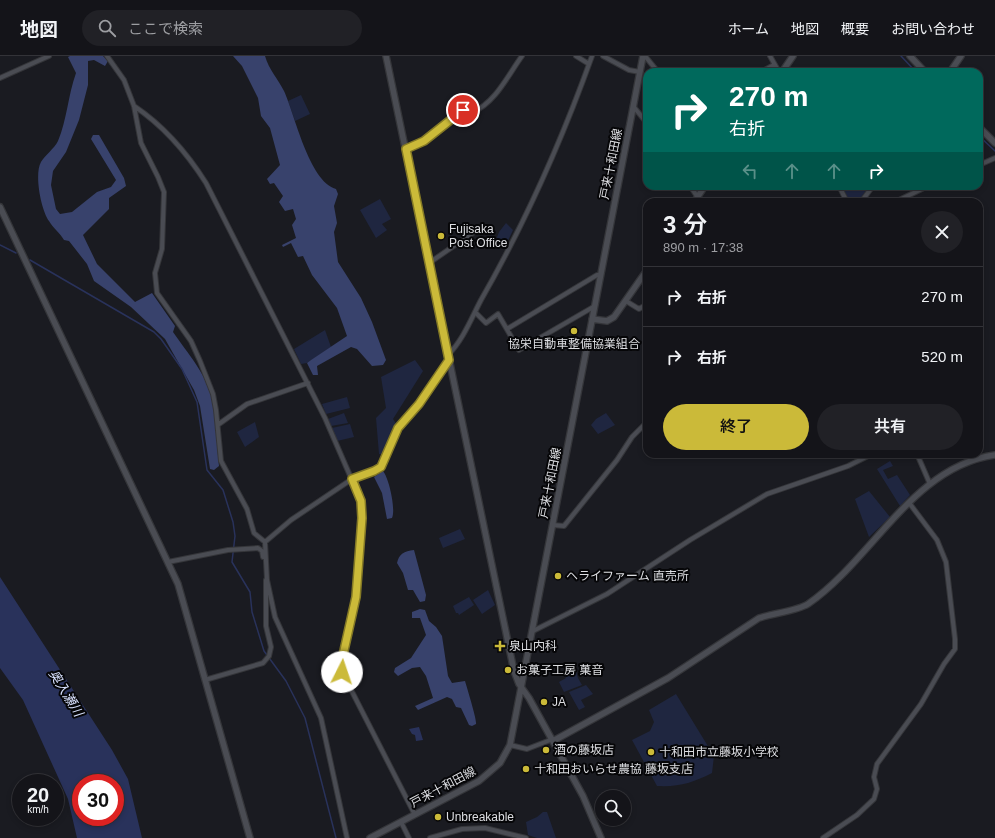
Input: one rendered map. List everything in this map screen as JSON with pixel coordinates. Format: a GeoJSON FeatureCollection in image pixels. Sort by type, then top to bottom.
{"type":"FeatureCollection","features":[{"type":"Feature","properties":{"kind":"street"},"geometry":{"type":"LineString","coordinates":[[0,78],[49,56]]}},
{"type":"Feature","properties":{"kind":"street"},"geometry":{"type":"LineString","coordinates":[[107,56],[124,80],[134,106],[141,143],[164,192],[162,249],[155,273],[157,293],[195,348],[213,394],[219,424],[221,461],[247,510],[254,533],[264,542],[267,578],[275,617],[321,718],[347,838]]}},
{"type":"Feature","properties":{"kind":"street"},"geometry":{"type":"LineString","coordinates":[[386,56],[514,671],[522,689],[529,698],[553,740],[590,809],[602,838]]}},
{"type":"Feature","properties":{"kind":"street"},"geometry":{"type":"LineString","coordinates":[[406,149],[424,141],[463,110],[466,109],[473,112],[480,109],[495,95],[522,56]]}},
{"type":"Feature","properties":{"kind":"street"},"geometry":{"type":"LineString","coordinates":[[576,56],[589,64]]}},
{"type":"Feature","properties":{"kind":"street"},"geometry":{"type":"LineString","coordinates":[[264,542],[291,520],[352,479],[381,467],[398,428],[419,404],[455,348],[507,251],[561,137],[592,56]]}},
{"type":"Feature","properties":{"kind":"street"},"geometry":{"type":"LineString","coordinates":[[602,56],[629,70],[640,72]]}},
{"type":"Feature","properties":{"kind":"street"},"geometry":{"type":"LineString","coordinates":[[644,56],[654,68]]}},
{"type":"Feature","properties":{"kind":"street","name":"戸来十和田線"},"geometry":{"type":"LineString","coordinates":[[370,838],[488,775],[500,763],[510,745],[522,689],[600,275],[644,56]]}},
{"type":"Feature","properties":{"kind":"street"},"geometry":{"type":"LineString","coordinates":[[770,56],[776,68]]}},
{"type":"Feature","properties":{"kind":"street"},"geometry":{"type":"LineString","coordinates":[[785,68],[793,56]]}},
{"type":"Feature","properties":{"kind":"street"},"geometry":{"type":"LineString","coordinates":[[910,56],[921,68]]}},
{"type":"Feature","properties":{"kind":"street"},"geometry":{"type":"LineString","coordinates":[[953,68],[961,56]]}},
{"type":"Feature","properties":{"kind":"street"},"geometry":{"type":"LineString","coordinates":[[768,68],[774,65]]}},
{"type":"Feature","properties":{"kind":"street"},"geometry":{"type":"LineString","coordinates":[[134,106],[168,132],[198,170],[218,205],[263,298],[308,383],[361,501],[362,518],[356,597],[341,664],[342,672],[415,815]]}},
{"type":"Feature","properties":{"kind":"street"},"geometry":{"type":"LineString","coordinates":[[633,106],[643,118]]}},
{"type":"Feature","properties":{"kind":"street"},"geometry":{"type":"LineString","coordinates":[[983,131],[995,143]]}},
{"type":"Feature","properties":{"kind":"street"},"geometry":{"type":"LineString","coordinates":[[983,163],[995,158]]}},
{"type":"Feature","properties":{"kind":"street"},"geometry":{"type":"LineString","coordinates":[[693,190],[697,196],[702,190]]}},
{"type":"Feature","properties":{"kind":"street"},"geometry":{"type":"LineString","coordinates":[[903,198],[920,190]]}},
{"type":"Feature","properties":{"kind":"street"},"geometry":{"type":"LineString","coordinates":[[0,207],[178,584],[250,838]]}},
{"type":"Feature","properties":{"kind":"street"},"geometry":{"type":"LineString","coordinates":[[429,263],[480,228]]}},
{"type":"Feature","properties":{"kind":"street"},"geometry":{"type":"LineString","coordinates":[[507,329],[597,274],[600,275]]}},
{"type":"Feature","properties":{"kind":"street"},"geometry":{"type":"LineString","coordinates":[[592,319],[611,320],[643,276]]}},
{"type":"Feature","properties":{"kind":"street"},"geometry":{"type":"LineString","coordinates":[[626,301],[639,309],[643,306]]}},
{"type":"Feature","properties":{"kind":"street"},"geometry":{"type":"LineString","coordinates":[[475,312],[486,323],[498,314],[519,350],[595,306]]}},
{"type":"Feature","properties":{"kind":"street"},"geometry":{"type":"LineString","coordinates":[[219,424],[247,404],[308,383]]}},
{"type":"Feature","properties":{"kind":"street"},"geometry":{"type":"LineString","coordinates":[[553,525],[564,526],[617,460],[632,437],[643,426]]}},
{"type":"Feature","properties":{"kind":"street"},"geometry":{"type":"LineString","coordinates":[[983,456],[995,455]]}},
{"type":"Feature","properties":{"kind":"street"},"geometry":{"type":"LineString","coordinates":[[533,631],[607,594],[690,540],[767,494],[848,466],[864,458]]}},
{"type":"Feature","properties":{"kind":"street"},"geometry":{"type":"LineString","coordinates":[[919,458],[930,484]]}},
{"type":"Feature","properties":{"kind":"street"},"geometry":{"type":"LineString","coordinates":[[510,745],[527,749],[553,740],[668,678],[759,618],[774,613],[802,608],[836,581],[930,484],[949,470],[973,458]]}},
{"type":"Feature","properties":{"kind":"street"},"geometry":{"type":"LineString","coordinates":[[823,838],[857,815],[874,799],[877,789],[874,771],[877,764],[921,704],[944,664],[955,649],[946,562],[937,540],[910,504]]}},
{"type":"Feature","properties":{"kind":"street"},"geometry":{"type":"LineString","coordinates":[[168,562],[234,549],[260,548],[266,562]]}},
{"type":"Feature","properties":{"kind":"street"},"geometry":{"type":"LineString","coordinates":[[205,680],[256,666],[268,657],[271,646],[266,626],[265,581],[267,578]]}},
{"type":"Feature","properties":{"kind":"street"},"geometry":{"type":"LineString","coordinates":[[401,822],[409,838]]}},
{"type":"Feature","properties":{"kind":"street"},"geometry":{"type":"LineString","coordinates":[[430,838],[462,829],[485,828],[526,838]]}},
{"type":"Feature","properties":{"kind":"shaded area"},"geometry":{"type":"Polygon","coordinates":[[[103,56],[108,61],[105,66],[94,60],[88,61],[88,85],[79,120],[66,152],[53,171],[51,185],[56,209],[60,214],[72,212],[97,192],[111,187],[116,180],[91,139],[93,135],[99,135],[124,178],[126,186],[109,198],[109,209],[83,235],[97,264],[135,302],[152,293],[175,326],[173,332],[201,371],[209,389],[216,414],[219,466],[214,470],[210,469],[200,406],[194,390],[165,339],[131,307],[94,281],[87,264],[69,241],[64,240],[52,226],[43,209],[38,183],[39,168],[43,159],[58,141],[61,133],[76,73],[68,57],[103,56]]]}},
{"type":"Feature","properties":{"kind":"shaded area"},"geometry":{"type":"Polygon","coordinates":[[[233,56],[265,56],[271,70],[284,91],[311,161],[318,174],[326,183],[336,189],[338,194],[334,206],[337,223],[334,232],[338,262],[361,298],[372,322],[386,360],[383,365],[372,366],[357,349],[351,347],[317,366],[318,375],[313,375],[307,363],[347,336],[337,308],[312,275],[303,256],[298,257],[291,243],[283,247],[282,245],[296,238],[292,225],[296,219],[293,209],[285,211],[279,202],[283,196],[274,183],[270,184],[267,179],[280,165],[270,128],[261,116],[258,98],[242,66],[233,56]]]}},
{"type":"Feature","properties":{"kind":"shaded area"},"geometry":{"type":"Polygon","coordinates":[[[301,95],[310,114],[295,121],[288,101],[301,95]]]}},
{"type":"Feature","properties":{"kind":"shaded area"},"geometry":{"type":"Polygon","coordinates":[[[844,190],[866,190],[861,198],[848,198],[844,190]]]}},
{"type":"Feature","properties":{"kind":"shaded area"},"geometry":{"type":"Polygon","coordinates":[[[380,199],[391,219],[382,224],[387,230],[376,238],[360,210],[380,199]]]}},
{"type":"Feature","properties":{"kind":"shaded area"},"geometry":{"type":"Polygon","coordinates":[[[506,223],[513,230],[506,245],[496,240],[499,232],[506,223]]]}},
{"type":"Feature","properties":{"kind":"shaded area"},"geometry":{"type":"Polygon","coordinates":[[[325,330],[331,347],[307,363],[301,364],[294,349],[325,330]]]}},
{"type":"Feature","properties":{"kind":"shaded area"},"geometry":{"type":"Polygon","coordinates":[[[415,360],[423,371],[393,419],[397,425],[382,455],[379,454],[376,418],[386,408],[381,377],[415,360]]]}},
{"type":"Feature","properties":{"kind":"shaded area"},"geometry":{"type":"Polygon","coordinates":[[[347,397],[350,408],[326,414],[322,404],[347,397]]]}},
{"type":"Feature","properties":{"kind":"shaded area"},"geometry":{"type":"Polygon","coordinates":[[[344,413],[348,423],[331,426],[328,419],[344,413]]]}},
{"type":"Feature","properties":{"kind":"shaded area"},"geometry":{"type":"Polygon","coordinates":[[[606,413],[615,425],[598,434],[591,425],[596,419],[606,413]]]}},
{"type":"Feature","properties":{"kind":"shaded area"},"geometry":{"type":"Polygon","coordinates":[[[255,422],[259,437],[245,447],[237,432],[255,422]]]}},
{"type":"Feature","properties":{"kind":"shaded area"},"geometry":{"type":"Polygon","coordinates":[[[350,424],[354,437],[337,441],[332,428],[350,424]]]}},
{"type":"Feature","properties":{"kind":"shaded area"},"geometry":{"type":"Polygon","coordinates":[[[890,461],[893,466],[883,470],[888,479],[897,475],[910,495],[900,506],[877,469],[890,461]]]}},
{"type":"Feature","properties":{"kind":"shaded area"},"geometry":{"type":"Polygon","coordinates":[[[383,471],[390,487],[393,508],[392,518],[387,519],[382,493],[374,477],[383,471]]]}},
{"type":"Feature","properties":{"kind":"shaded area"},"geometry":{"type":"Polygon","coordinates":[[[869,491],[890,517],[869,537],[855,499],[869,491]]]}},
{"type":"Feature","properties":{"kind":"shaded area"},"geometry":{"type":"Polygon","coordinates":[[[460,529],[465,539],[443,548],[439,538],[460,529]]]}},
{"type":"Feature","properties":{"kind":"shaded area"},"geometry":{"type":"Polygon","coordinates":[[[414,550],[426,595],[425,601],[420,602],[413,590],[408,590],[403,573],[397,563],[402,554],[407,551],[414,550]]]}},
{"type":"Feature","properties":{"kind":"shaded area"},"geometry":{"type":"Polygon","coordinates":[[[488,590],[495,605],[482,614],[473,600],[488,590]]]}},
{"type":"Feature","properties":{"kind":"shaded area"},"geometry":{"type":"Polygon","coordinates":[[[469,597],[474,605],[459,615],[456,613],[453,606],[469,597]]]}},
{"type":"Feature","properties":{"kind":"shaded area"},"geometry":{"type":"Polygon","coordinates":[[[420,609],[425,610],[429,621],[436,627],[442,636],[448,676],[452,683],[465,681],[476,721],[476,724],[472,726],[469,725],[461,708],[456,707],[452,699],[447,697],[418,710],[415,706],[433,698],[426,676],[420,667],[412,668],[398,676],[394,672],[395,668],[411,658],[426,635],[420,618],[412,618],[412,612],[420,609]]]}},
{"type":"Feature","properties":{"kind":"shaded area"},"geometry":{"type":"Polygon","coordinates":[[[575,668],[582,685],[564,692],[559,682],[566,678],[564,674],[575,668]]]}},
{"type":"Feature","properties":{"kind":"shaded area"},"geometry":{"type":"Polygon","coordinates":[[[586,685],[593,694],[581,700],[585,707],[579,710],[569,692],[586,685]]]}},
{"type":"Feature","properties":{"kind":"shaded area"},"geometry":{"type":"Polygon","coordinates":[[[676,694],[714,756],[712,773],[686,784],[657,786],[632,740],[650,731],[654,722],[649,710],[676,694]]]}},
{"type":"Feature","properties":{"kind":"shaded area"},"geometry":{"type":"Polygon","coordinates":[[[543,812],[547,812],[556,838],[537,838],[528,835],[526,822],[537,817],[543,812]]]}},
{"type":"Feature","properties":{"kind":"water","name":"奥入瀬川"},"geometry":{"type":"Polygon","coordinates":[[[0,577],[112,750],[128,779],[142,838],[77,838],[74,826],[124,826],[124,774],[72,774],[72,816],[68,799],[64,790],[64,774],[57,774],[23,700],[0,668],[0,577]]]}},
{"type":"Feature","properties":{"kind":"water"},"geometry":{"type":"Polygon","coordinates":[[[419,727],[423,740],[416,741],[415,735],[412,734],[409,729],[419,727]]]}},
{"type":"Feature","properties":{"kind":"waterway"},"geometry":{"type":"LineString","coordinates":[[901,56],[912,68]]}},
{"type":"Feature","properties":{"kind":"waterway"},"geometry":{"type":"LineString","coordinates":[[983,140],[995,151]]}},
{"type":"Feature","properties":{"kind":"waterway"},"geometry":{"type":"LineString","coordinates":[[0,245],[16,253]]}},
{"type":"Feature","properties":{"kind":"waterway"},"geometry":{"type":"LineString","coordinates":[[30,260],[154,332],[161,339],[182,369],[197,402],[207,470],[223,490],[233,522],[235,536],[232,562],[250,592],[252,612],[264,651],[286,681],[305,718],[336,838]]}},
{"type":"Feature","properties":{"kind":"place","name":"Fujisaka Post Office"},"geometry":{"type":"Point","coordinates":[441,236]}},
{"type":"Feature","properties":{"kind":"place","name":"協栄自動車整備協業組合"},"geometry":{"type":"Point","coordinates":[574,331]}},
{"type":"Feature","properties":{"kind":"place","name":"ヘライファーム 直売所"},"geometry":{"type":"Point","coordinates":[558,576]}},
{"type":"Feature","properties":{"kind":"place","name":"泉山内科"},"geometry":{"type":"Point","coordinates":[500,646]}},
{"type":"Feature","properties":{"kind":"place","name":"お菓子工房 菓音"},"geometry":{"type":"Point","coordinates":[508,670]}},
{"type":"Feature","properties":{"kind":"place","name":"JA"},"geometry":{"type":"Point","coordinates":[544,702]}},
{"type":"Feature","properties":{"kind":"place","name":"酒の藤坂店"},"geometry":{"type":"Point","coordinates":[546,750]}},
{"type":"Feature","properties":{"kind":"place","name":"十和田市立藤坂小学校"},"geometry":{"type":"Point","coordinates":[651,752]}},
{"type":"Feature","properties":{"kind":"place","name":"十和田おいらせ農協 藤坂支店"},"geometry":{"type":"Point","coordinates":[526,769]}},
{"type":"Feature","properties":{"kind":"place","name":"Unbreakable"},"geometry":{"type":"Point","coordinates":[438,817]}},
{"type":"Feature","properties":{"kind":"route"},"geometry":{"type":"LineString","coordinates":[[342,672],[341,664],[356,597],[362,518],[361,501],[352,479],[381,467],[398,428],[419,404],[449,360],[406,149],[424,141],[463,110]]}}]}
